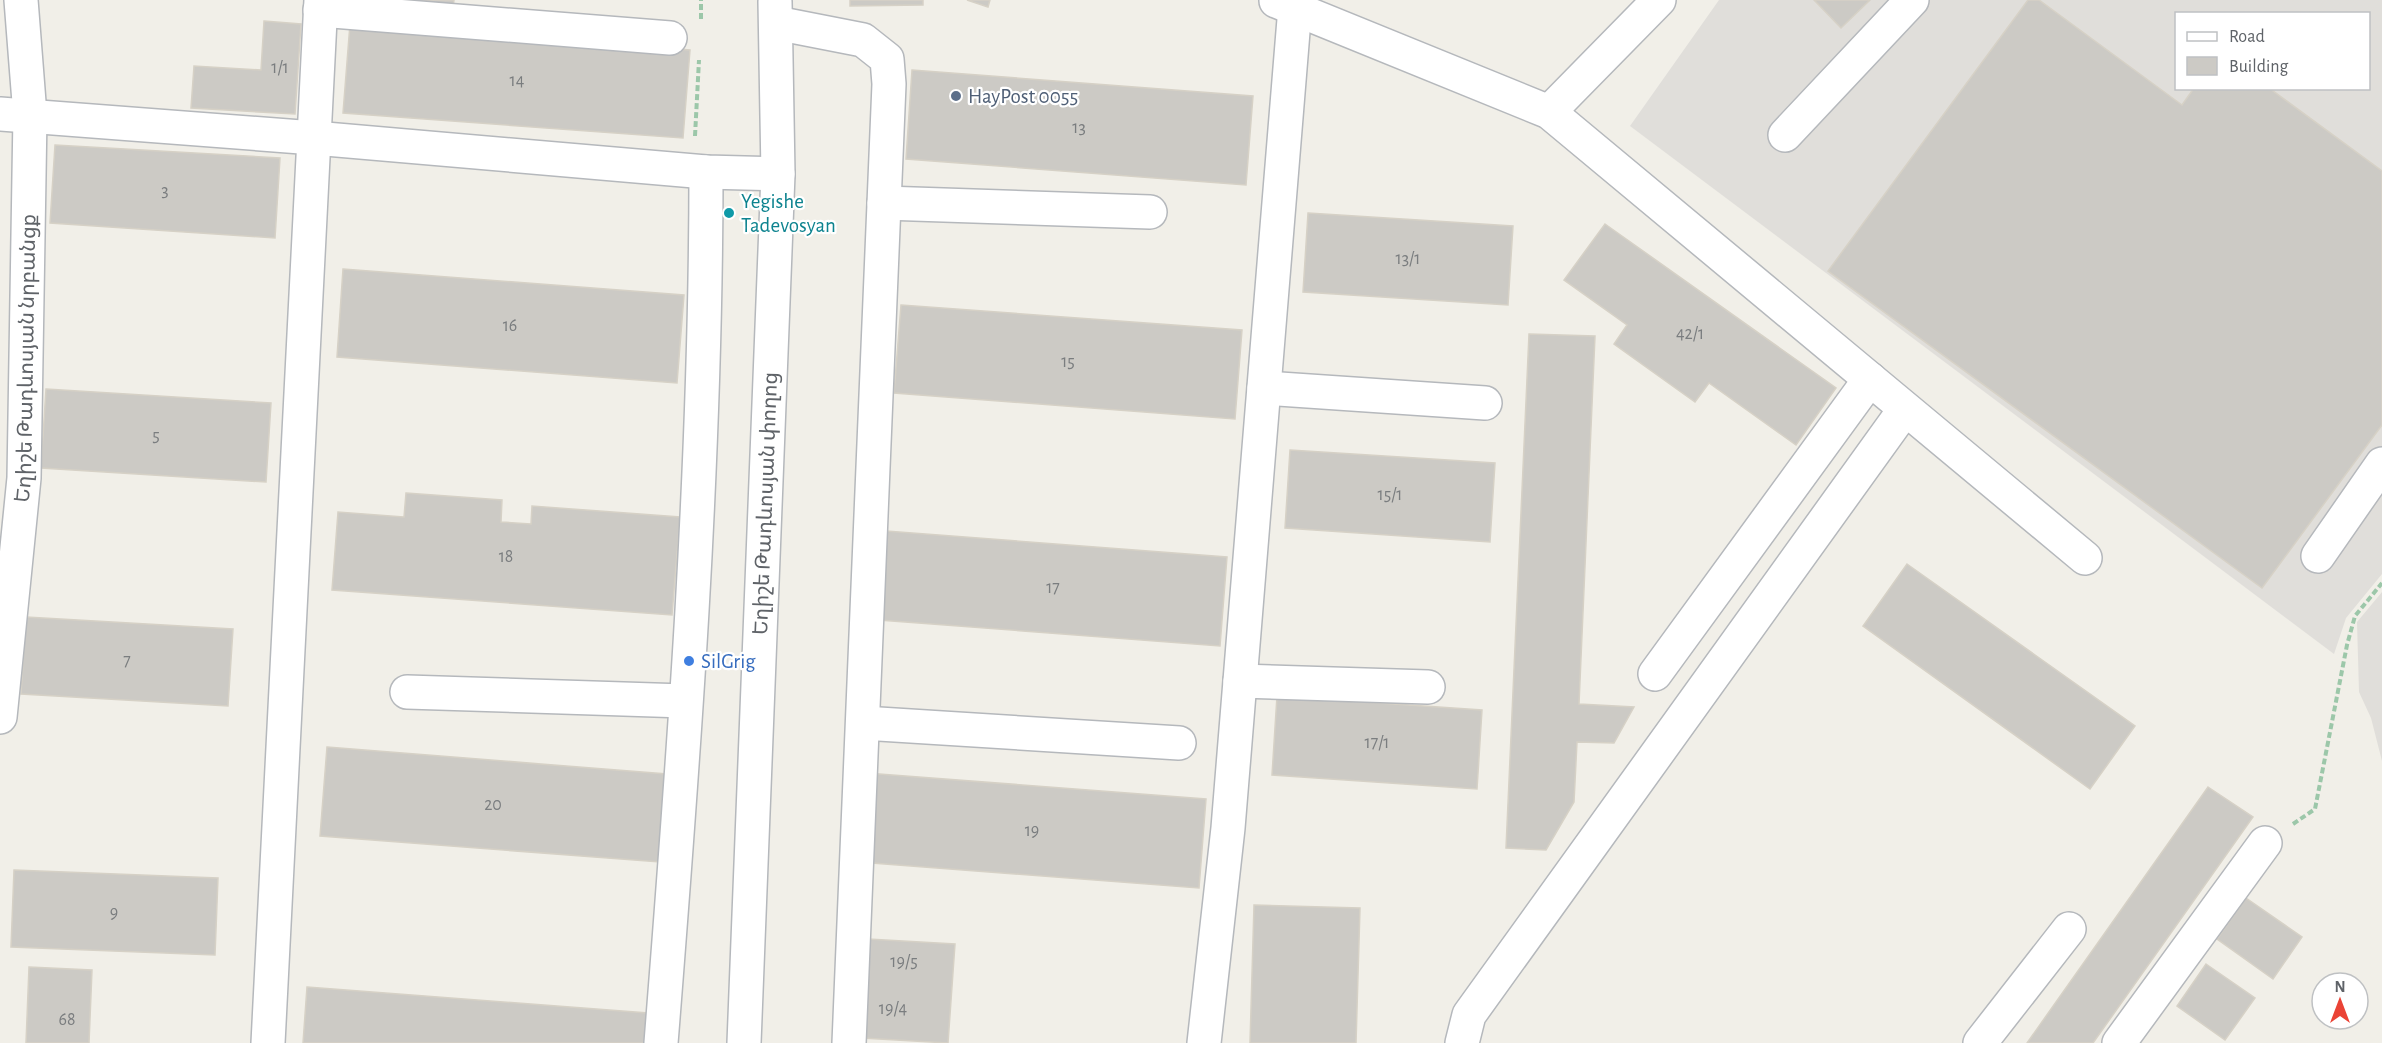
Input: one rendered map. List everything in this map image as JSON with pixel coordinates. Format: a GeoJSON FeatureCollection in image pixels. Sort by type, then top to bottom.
{"type":"FeatureCollection","features":[{"type":"Feature","properties":{"kind":"street","name":"Եղիշե Թադևոսյան նրբանցք"},"geometry":{"type":"LineString","coordinates":[[0,717],[24,478],[15,114],[21,0]]}},
{"type":"Feature","properties":{"kind":"street"},"geometry":{"type":"LineString","coordinates":[[1550,112],[1659,0]]}},
{"type":"Feature","properties":{"kind":"street"},"geometry":{"type":"LineString","coordinates":[[1785,135],[1912,0]]}},
{"type":"Feature","properties":{"kind":"street"},"geometry":{"type":"LineString","coordinates":[[1204,1043],[1228,828],[1264,388],[1285,4],[1550,112],[2085,558]]}},
{"type":"Feature","properties":{"kind":"street"},"geometry":{"type":"LineString","coordinates":[[268,1043],[320,5],[690,40]]}},
{"type":"Feature","properties":{"kind":"street"},"geometry":{"type":"LineString","coordinates":[[776,11],[863,40],[887,59],[889,84],[849,1043]]}},
{"type":"Feature","properties":{"kind":"street","name":"Եղիշե Թադևոսյան փողոց"},"geometry":{"type":"LineString","coordinates":[[744,1043],[778,174],[776,11]]}},
{"type":"Feature","properties":{"kind":"street"},"geometry":{"type":"LineString","coordinates":[[15,114],[700,171],[778,174]]}},
{"type":"Feature","properties":{"kind":"street"},"geometry":{"type":"LineString","coordinates":[[661,1043],[685,701],[706,315],[700,171]]}},
{"type":"Feature","properties":{"kind":"street"},"geometry":{"type":"LineString","coordinates":[[884,203],[1150,212]]}},
{"type":"Feature","properties":{"kind":"street"},"geometry":{"type":"LineString","coordinates":[[1655,674],[1870,379]]}},
{"type":"Feature","properties":{"kind":"street"},"geometry":{"type":"LineString","coordinates":[[1264,388],[1485,403]]}},
{"type":"Feature","properties":{"kind":"street"},"geometry":{"type":"LineString","coordinates":[[1462,1043],[1469,1015],[1905,409]]}},
{"type":"Feature","properties":{"kind":"street"},"geometry":{"type":"LineString","coordinates":[[2318,556],[2382,464]]}},
{"type":"Feature","properties":{"kind":"street"},"geometry":{"type":"LineString","coordinates":[[1240,681],[1428,687]]}},
{"type":"Feature","properties":{"kind":"street"},"geometry":{"type":"LineString","coordinates":[[408,692],[685,701]]}},
{"type":"Feature","properties":{"kind":"street"},"geometry":{"type":"LineString","coordinates":[[863,723],[1179,743]]}},
{"type":"Feature","properties":{"kind":"street"},"geometry":{"type":"LineString","coordinates":[[2119,1043],[2265,843]]}},
{"type":"Feature","properties":{"kind":"street"},"geometry":{"type":"LineString","coordinates":[[1980,1043],[2069,928]]}},
{"type":"Feature","properties":{"kind":"path"},"geometry":{"type":"LineString","coordinates":[[700,171],[690,40],[701,0]]}},
{"type":"Feature","properties":{"kind":"path"},"geometry":{"type":"LineString","coordinates":[[2265,843],[2315,809],[2347,645],[2355,616],[2382,583]]}},
{"type":"Feature","properties":{"kind":"shaded area"},"geometry":{"type":"Polygon","coordinates":[[[1719,0],[2382,0],[2382,574],[2346,618],[2334,654],[1630,126],[1719,0]]]}},
{"type":"Feature","properties":{"kind":"shaded area"},"geometry":{"type":"Polygon","coordinates":[[[2382,592],[2382,761],[2371,718],[2359,692],[2357,622],[2382,592]]]}},
{"type":"Feature","properties":{"kind":"building"},"geometry":{"type":"Polygon","coordinates":[[[352,0],[454,0],[453,7],[352,0]]]}},
{"type":"Feature","properties":{"kind":"building"},"geometry":{"type":"Polygon","coordinates":[[[850,0],[923,0],[923,5],[850,6],[850,0]]]}},
{"type":"Feature","properties":{"kind":"building"},"geometry":{"type":"Polygon","coordinates":[[[967,0],[990,0],[988,7],[967,0]]]}},
{"type":"Feature","properties":{"kind":"building"},"geometry":{"type":"Polygon","coordinates":[[[1814,0],[1870,0],[1841,28],[1814,0]]]}},
{"type":"Feature","properties":{"kind":"building"},"geometry":{"type":"Polygon","coordinates":[[[2028,0],[2039,0],[2182,105],[2193,90],[2272,90],[2382,171],[2382,425],[2262,588],[1828,271],[2028,0]]]}},
{"type":"Feature","properties":{"kind":"building"},"geometry":{"type":"Polygon","coordinates":[[[264,21],[301,24],[295,114],[191,108],[194,66],[261,70],[264,21]]]}},
{"type":"Feature","properties":{"kind":"building"},"geometry":{"type":"Polygon","coordinates":[[[350,24],[690,50],[683,138],[343,113],[350,24]]]}},
{"type":"Feature","properties":{"kind":"building"},"geometry":{"type":"Polygon","coordinates":[[[912,70],[1253,96],[1246,185],[906,159],[912,70]]]}},
{"type":"Feature","properties":{"kind":"building"},"geometry":{"type":"Polygon","coordinates":[[[55,145],[280,158],[275,238],[50,223],[55,145]]]}},
{"type":"Feature","properties":{"kind":"building"},"geometry":{"type":"Polygon","coordinates":[[[1308,213],[1513,226],[1508,305],[1303,292],[1308,213]]]}},
{"type":"Feature","properties":{"kind":"building"},"geometry":{"type":"Polygon","coordinates":[[[1605,224],[1836,388],[1796,445],[1709,383],[1695,402],[1614,344],[1627,325],[1564,280],[1605,224]]]}},
{"type":"Feature","properties":{"kind":"building"},"geometry":{"type":"Polygon","coordinates":[[[343,269],[684,295],[677,383],[337,357],[343,269]]]}},
{"type":"Feature","properties":{"kind":"building"},"geometry":{"type":"Polygon","coordinates":[[[901,305],[1242,330],[1235,419],[894,393],[901,305]]]}},
{"type":"Feature","properties":{"kind":"building"},"geometry":{"type":"Polygon","coordinates":[[[1529,334],[1595,336],[1579,704],[1634,707],[1614,743],[1577,742],[1574,802],[1546,850],[1506,848],[1529,334]]]}},
{"type":"Feature","properties":{"kind":"building"},"geometry":{"type":"Polygon","coordinates":[[[46,389],[271,403],[266,482],[41,468],[46,389]]]}},
{"type":"Feature","properties":{"kind":"building"},"geometry":{"type":"Polygon","coordinates":[[[1290,450],[1495,463],[1490,542],[1285,528],[1290,450]]]}},
{"type":"Feature","properties":{"kind":"building"},"geometry":{"type":"Polygon","coordinates":[[[406,493],[502,500],[501,522],[531,524],[532,506],[680,517],[672,615],[332,590],[338,512],[404,517],[406,493]]]}},
{"type":"Feature","properties":{"kind":"building"},"geometry":{"type":"Polygon","coordinates":[[[886,531],[1227,557],[1220,646],[879,620],[886,531]]]}},
{"type":"Feature","properties":{"kind":"building"},"geometry":{"type":"Polygon","coordinates":[[[1907,564],[2135,726],[2090,789],[1863,626],[1907,564]]]}},
{"type":"Feature","properties":{"kind":"building"},"geometry":{"type":"Polygon","coordinates":[[[26,617],[233,629],[228,706],[21,694],[26,617]]]}},
{"type":"Feature","properties":{"kind":"building"},"geometry":{"type":"Polygon","coordinates":[[[1277,696],[1482,710],[1477,789],[1272,775],[1277,696]]]}},
{"type":"Feature","properties":{"kind":"building"},"geometry":{"type":"Polygon","coordinates":[[[327,747],[667,774],[660,862],[320,836],[327,747]]]}},
{"type":"Feature","properties":{"kind":"building"},"geometry":{"type":"Polygon","coordinates":[[[866,773],[1206,799],[1199,888],[859,862],[866,773]]]}},
{"type":"Feature","properties":{"kind":"building"},"geometry":{"type":"Polygon","coordinates":[[[2208,787],[2253,817],[2093,1043],[2027,1043],[2208,787]]]}},
{"type":"Feature","properties":{"kind":"building"},"geometry":{"type":"Polygon","coordinates":[[[14,870],[218,878],[215,955],[11,947],[14,870]]]}},
{"type":"Feature","properties":{"kind":"building"},"geometry":{"type":"Polygon","coordinates":[[[2246,898],[2302,937],[2273,979],[2217,939],[2246,898]]]}},
{"type":"Feature","properties":{"kind":"building"},"geometry":{"type":"Polygon","coordinates":[[[1254,905],[1360,908],[1356,1043],[1250,1043],[1254,905]]]}},
{"type":"Feature","properties":{"kind":"building"},"geometry":{"type":"Polygon","coordinates":[[[868,939],[955,944],[948,1043],[862,1038],[868,939]]]}},
{"type":"Feature","properties":{"kind":"building"},"geometry":{"type":"Polygon","coordinates":[[[2206,964],[2255,998],[2225,1040],[2177,1006],[2206,964]]]}},
{"type":"Feature","properties":{"kind":"building"},"geometry":{"type":"Polygon","coordinates":[[[29,967],[92,970],[89,1043],[26,1043],[29,967]]]}},
{"type":"Feature","properties":{"kind":"building"},"geometry":{"type":"Polygon","coordinates":[[[307,987],[648,1013],[646,1043],[303,1043],[307,987]]]}},
{"type":"Feature","properties":{"kind":"place","name":"HayPost 0055"},"geometry":{"type":"Point","coordinates":[956,96]}},
{"type":"Feature","properties":{"kind":"place","name":"Yegishe Tadevosyan"},"geometry":{"type":"Point","coordinates":[729,213]}},
{"type":"Feature","properties":{"kind":"place","name":"SilGrig"},"geometry":{"type":"Point","coordinates":[689,661]}}]}
